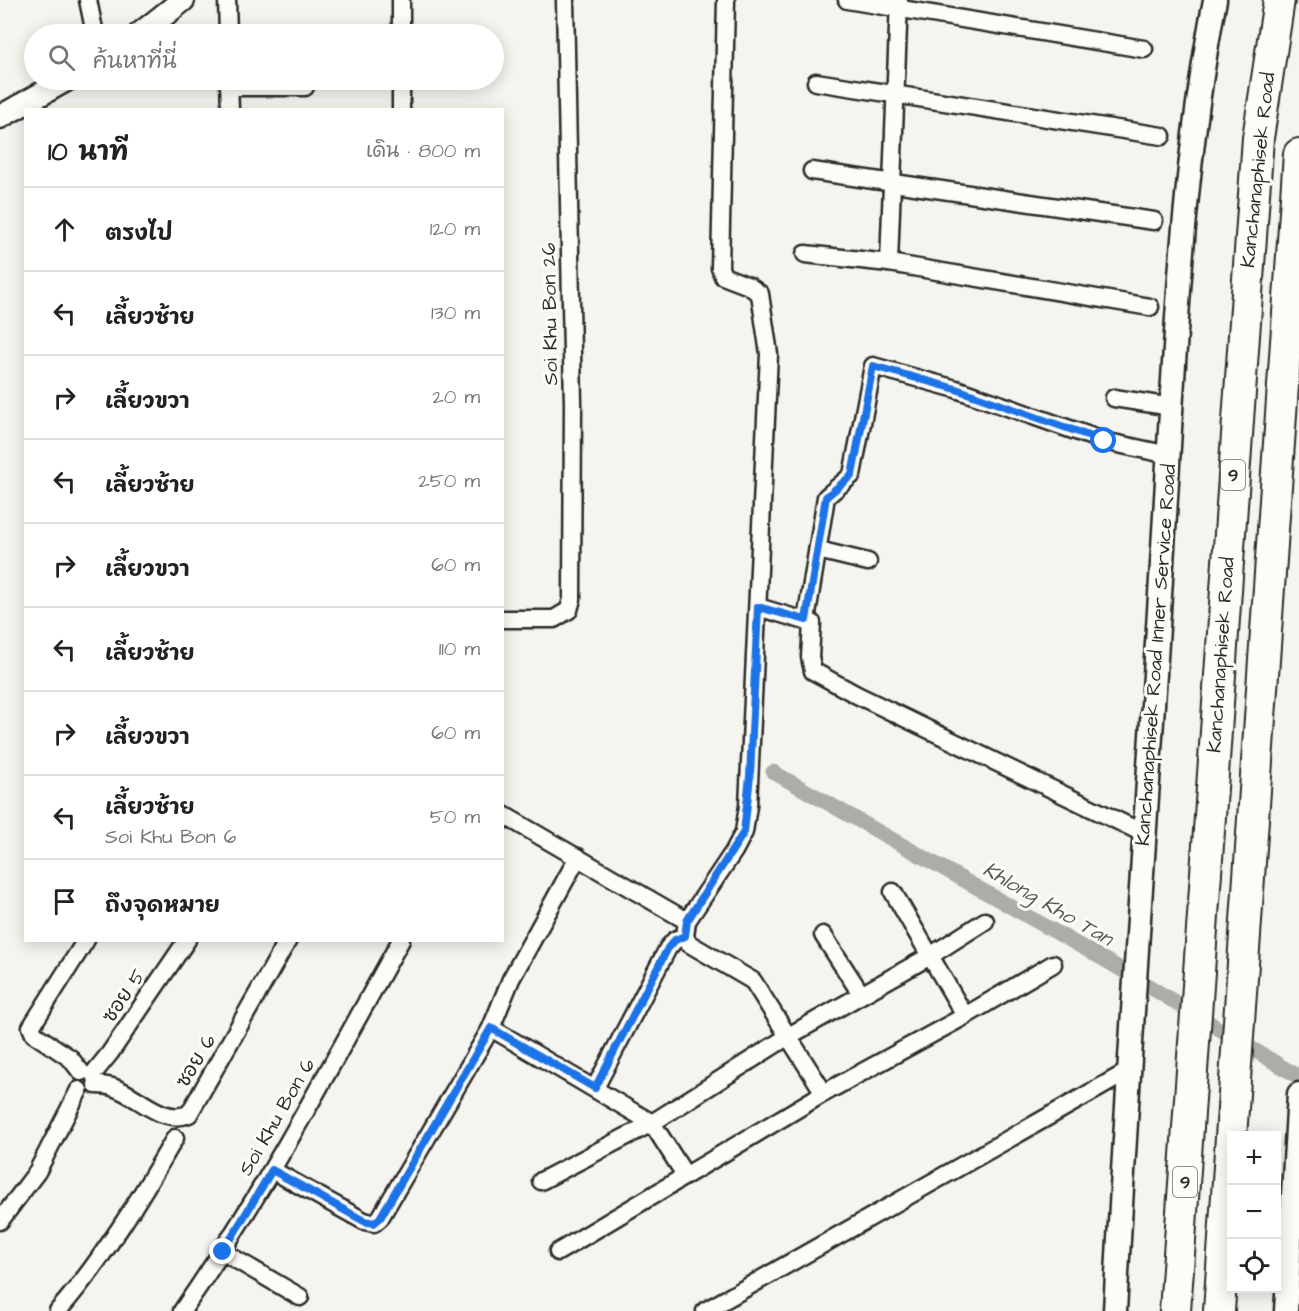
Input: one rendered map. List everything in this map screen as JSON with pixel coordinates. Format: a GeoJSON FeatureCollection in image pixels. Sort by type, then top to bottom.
{"type":"FeatureCollection","features":[{"type":"Feature","properties":{"kind":"highway","name":"Kanchanaphisek Road"},"geometry":{"type":"LineString","coordinates":[[1175,1311],[1258,138],[1279,0]]}},
{"type":"Feature","properties":{"kind":"highway","name":"Kanchanaphisek Road"},"geometry":{"type":"LineString","coordinates":[[1219,1311],[1240,976],[1299,154]]}},
{"type":"Feature","properties":{"kind":"main road"},"geometry":{"type":"LineString","coordinates":[[153,24],[183,0]]}},
{"type":"Feature","properties":{"kind":"main road","name":"Kanchanaphisek Road Inner Service Road"},"geometry":{"type":"LineString","coordinates":[[1115,1311],[1127,1072],[1145,834],[1185,210],[1204,54],[1215,0]]}},
{"type":"Feature","properties":{"kind":"main road"},"geometry":{"type":"LineString","coordinates":[[0,117],[26,106],[51,90]]}},
{"type":"Feature","properties":{"kind":"main road"},"geometry":{"type":"LineString","coordinates":[[1286,1311],[1298,1105]]}},
{"type":"Feature","properties":{"kind":"street"},"geometry":{"type":"LineString","coordinates":[[88,0],[92,24]]}},
{"type":"Feature","properties":{"kind":"street"},"geometry":{"type":"LineString","coordinates":[[227,0],[228,24]]}},
{"type":"Feature","properties":{"kind":"street"},"geometry":{"type":"LineString","coordinates":[[401,0],[401,24]]}},
{"type":"Feature","properties":{"kind":"street","name":"Soi Khu Bon 26"},"geometry":{"type":"LineString","coordinates":[[504,619],[554,619],[569,610],[572,599],[573,403],[565,0]]}},
{"type":"Feature","properties":{"kind":"street"},"geometry":{"type":"LineString","coordinates":[[595,1088],[668,948],[686,929],[744,832],[753,730],[769,354],[760,294],[749,286],[723,276],[720,268],[726,0]]}},
{"type":"Feature","properties":{"kind":"street"},"geometry":{"type":"LineString","coordinates":[[847,0],[898,4],[1144,49]]}},
{"type":"Feature","properties":{"kind":"street"},"geometry":{"type":"LineString","coordinates":[[889,262],[894,184],[898,4]]}},
{"type":"Feature","properties":{"kind":"street"},"geometry":{"type":"LineString","coordinates":[[816,82],[1162,136]]}},
{"type":"Feature","properties":{"kind":"street"},"geometry":{"type":"LineString","coordinates":[[229,90],[230,108]]}},
{"type":"Feature","properties":{"kind":"street"},"geometry":{"type":"LineString","coordinates":[[401,90],[402,108]]}},
{"type":"Feature","properties":{"kind":"street"},"geometry":{"type":"LineString","coordinates":[[812,171],[1154,221]]}},
{"type":"Feature","properties":{"kind":"street"},"geometry":{"type":"LineString","coordinates":[[805,254],[889,262],[1150,308]]}},
{"type":"Feature","properties":{"kind":"street"},"geometry":{"type":"LineString","coordinates":[[806,620],[826,497],[852,475],[873,366],[956,389],[1104,441],[1169,454]]}},
{"type":"Feature","properties":{"kind":"street"},"geometry":{"type":"LineString","coordinates":[[1114,398],[1172,408]]}},
{"type":"Feature","properties":{"kind":"street"},"geometry":{"type":"LineString","coordinates":[[818,550],[868,562]]}},
{"type":"Feature","properties":{"kind":"street"},"geometry":{"type":"LineString","coordinates":[[758,607],[812,623],[810,657],[813,670],[857,695],[1145,834]]}},
{"type":"Feature","properties":{"kind":"street"},"geometry":{"type":"LineString","coordinates":[[504,815],[578,857],[686,929],[688,943],[753,981],[824,1093]]}},
{"type":"Feature","properties":{"kind":"street"},"geometry":{"type":"LineString","coordinates":[[272,1170],[364,1221],[374,1223],[380,1218],[491,1028],[511,979],[578,857]]}},
{"type":"Feature","properties":{"kind":"street"},"geometry":{"type":"LineString","coordinates":[[893,892],[965,1016]]}},
{"type":"Feature","properties":{"kind":"street"},"geometry":{"type":"LineString","coordinates":[[542,1181],[652,1124],[787,1036],[930,956],[985,921]]}},
{"type":"Feature","properties":{"kind":"street"},"geometry":{"type":"LineString","coordinates":[[824,935],[861,994]]}},
{"type":"Feature","properties":{"kind":"street"},"geometry":{"type":"LineString","coordinates":[[85,942],[31,1027],[34,1034],[70,1058],[90,1077]]}},
{"type":"Feature","properties":{"kind":"street","name":"ซอย 5"},"geometry":{"type":"LineString","coordinates":[[90,1077],[110,1053],[187,942]]}},
{"type":"Feature","properties":{"kind":"street","name":"ซอย 6"},"geometry":{"type":"LineString","coordinates":[[90,1077],[164,1114],[178,1118],[189,1114],[287,942]]}},
{"type":"Feature","properties":{"kind":"street","name":"Soi Khu Bon 6"},"geometry":{"type":"LineString","coordinates":[[182,1311],[223,1252],[272,1170],[400,942]]}},
{"type":"Feature","properties":{"kind":"street"},"geometry":{"type":"LineString","coordinates":[[558,1252],[824,1093],[965,1016],[1053,964]]}},
{"type":"Feature","properties":{"kind":"street"},"geometry":{"type":"LineString","coordinates":[[491,1028],[652,1124],[685,1175]]}},
{"type":"Feature","properties":{"kind":"street"},"geometry":{"type":"LineString","coordinates":[[705,1311],[1127,1072]]}},
{"type":"Feature","properties":{"kind":"street"},"geometry":{"type":"LineString","coordinates":[[2,1215],[37,1172],[80,1090],[75,1084],[76,1078],[90,1077]]}},
{"type":"Feature","properties":{"kind":"street"},"geometry":{"type":"LineString","coordinates":[[58,1311],[89,1274],[138,1201],[176,1138]]}},
{"type":"Feature","properties":{"kind":"street"},"geometry":{"type":"LineString","coordinates":[[223,1252],[300,1297]]}},
{"type":"Feature","properties":{"kind":"waterway","name":"Khlong Kho Tan"},"geometry":{"type":"LineString","coordinates":[[773,772],[1112,964],[1299,1077]]}},
{"type":"Feature","properties":{"kind":"route"},"geometry":{"type":"LineString","coordinates":[[223,1252],[272,1170],[364,1221],[374,1223],[380,1218],[491,1028],[595,1088],[668,948],[675,940],[685,936],[687,921],[735,850],[744,832],[750,776],[758,607],[806,620],[826,497],[852,475],[873,366],[956,389],[1104,441]]}}]}
